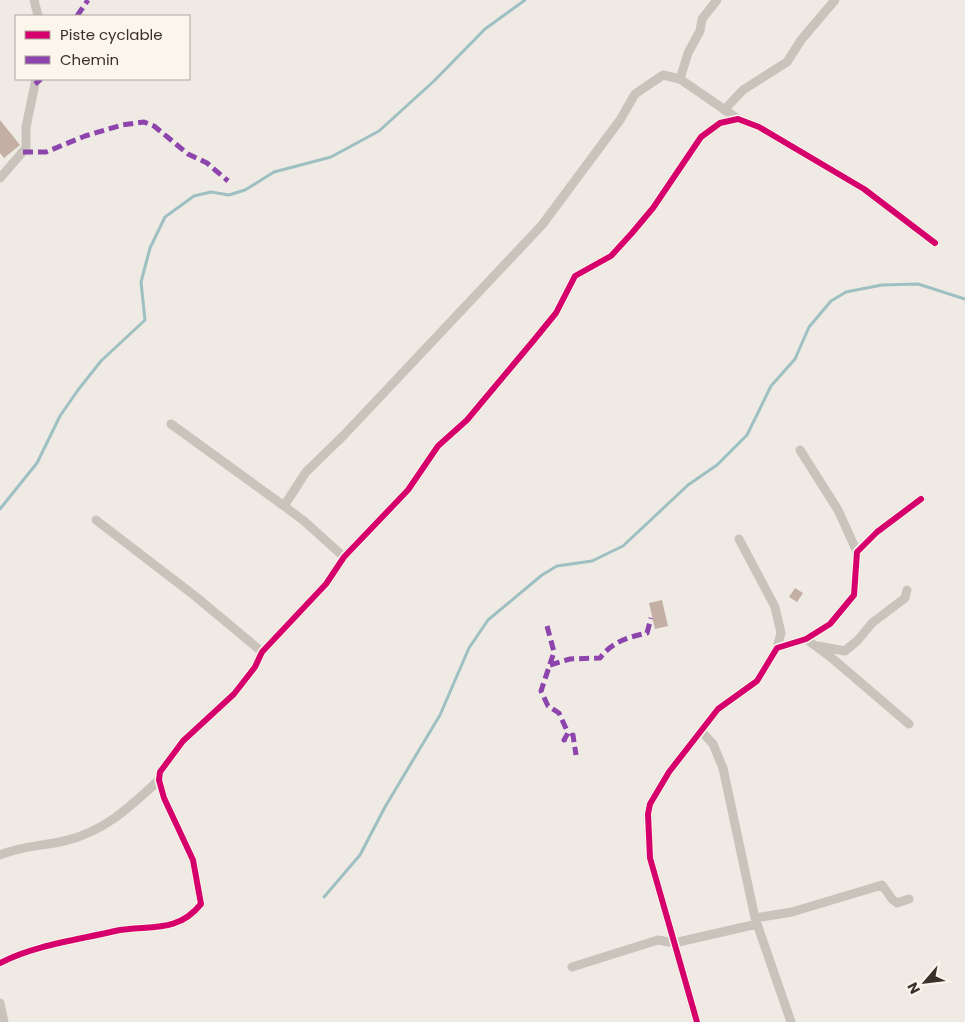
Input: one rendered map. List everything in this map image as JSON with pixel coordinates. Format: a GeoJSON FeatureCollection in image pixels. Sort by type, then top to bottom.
{"type":"FeatureCollection","features":[{"type":"Feature","properties":{"kind":"street"},"geometry":{"type":"LineString","coordinates":[[34,0],[38,15]]}},
{"type":"Feature","properties":{"kind":"street"},"geometry":{"type":"LineString","coordinates":[[680,79],[688,53],[700,31],[702,19],[717,0]]}},
{"type":"Feature","properties":{"kind":"street"},"geometry":{"type":"LineString","coordinates":[[724,110],[743,90],[787,62],[801,40],[835,0]]}},
{"type":"Feature","properties":{"kind":"street"},"geometry":{"type":"LineString","coordinates":[[284,506],[306,472],[344,435],[542,225],[620,120],[635,94],[664,75],[680,79],[738,120],[759,127],[864,189],[935,243]]}},
{"type":"Feature","properties":{"kind":"street"},"geometry":{"type":"LineString","coordinates":[[0,178],[26,148],[26,127],[36,80]]}},
{"type":"Feature","properties":{"kind":"street"},"geometry":{"type":"LineString","coordinates":[[0,963],[21,952],[118,931],[156,929],[193,914],[200,904],[193,860],[164,798],[159,780],[160,772],[183,741],[234,694],[255,667],[262,652],[326,584],[344,557],[408,490],[438,446],[467,420],[534,340],[556,313],[575,276],[611,256],[632,233],[653,208],[701,137],[720,123],[738,120]]}},
{"type":"Feature","properties":{"kind":"street"},"geometry":{"type":"LineString","coordinates":[[171,424],[304,521],[344,557]]}},
{"type":"Feature","properties":{"kind":"street"},"geometry":{"type":"LineString","coordinates":[[777,648],[806,639],[830,624],[854,595],[857,552],[838,510],[800,450]]}},
{"type":"Feature","properties":{"kind":"street"},"geometry":{"type":"LineString","coordinates":[[857,552],[877,532],[921,500]]}},
{"type":"Feature","properties":{"kind":"street"},"geometry":{"type":"LineString","coordinates":[[96,520],[195,596],[262,652]]}},
{"type":"Feature","properties":{"kind":"street"},"geometry":{"type":"LineString","coordinates":[[696,1022],[650,858],[648,814],[650,804],[669,772],[718,709],[757,681],[777,648],[781,634],[775,607],[739,538]]}},
{"type":"Feature","properties":{"kind":"street"},"geometry":{"type":"LineString","coordinates":[[815,645],[846,650],[858,640],[872,623],[905,598],[907,590]]}},
{"type":"Feature","properties":{"kind":"street"},"geometry":{"type":"LineString","coordinates":[[806,639],[909,724]]}},
{"type":"Feature","properties":{"kind":"street"},"geometry":{"type":"LineString","coordinates":[[701,731],[713,744],[723,768],[756,921],[791,1022]]}},
{"type":"Feature","properties":{"kind":"street"},"geometry":{"type":"LineString","coordinates":[[0,855],[78,838],[99,830],[129,808],[159,780]]}},
{"type":"Feature","properties":{"kind":"street"},"geometry":{"type":"LineString","coordinates":[[572,967],[658,940],[674,943],[792,912],[882,885],[897,903],[909,899]]}},
{"type":"Feature","properties":{"kind":"street"},"geometry":{"type":"LineString","coordinates":[[0,1003],[4,1022]]}},
{"type":"Feature","properties":{"kind":"building"},"geometry":{"type":"Polygon","coordinates":[[[0,120],[20,145],[4,158],[0,153],[0,120]]]}},
{"type":"Feature","properties":{"kind":"building"},"geometry":{"type":"Polygon","coordinates":[[[795,588],[803,593],[797,602],[789,597],[795,588]]]}},
{"type":"Feature","properties":{"kind":"building"},"geometry":{"type":"Polygon","coordinates":[[[662,600],[668,626],[655,629],[649,603],[662,600]]]}},
{"type":"Feature","properties":{"kind":"waterway"},"geometry":{"type":"LineString","coordinates":[[0,509],[37,463],[60,416],[78,390],[101,361],[145,320],[141,282],[150,248],[165,217],[194,196],[211,192],[229,195],[245,190],[274,172],[331,157],[379,131],[434,81],[485,29],[525,0]]}},
{"type":"Feature","properties":{"kind":"waterway"},"geometry":{"type":"LineString","coordinates":[[324,897],[360,855],[385,807],[440,715],[469,648],[488,620],[542,575],[557,566],[592,561],[623,546],[688,485],[717,465],[747,435],[771,386],[795,359],[809,327],[831,301],[846,292],[882,285],[918,284],[965,299]]}},
{"type":"Feature","properties":{"kind":"marked path"},"geometry":{"type":"LineString","coordinates":[[78,15],[88,0]]}},
{"type":"Feature","properties":{"kind":"marked path"},"geometry":{"type":"LineString","coordinates":[[35,84],[40,80]]}},
{"type":"Feature","properties":{"kind":"marked path"},"geometry":{"type":"LineString","coordinates":[[23,152],[46,152],[85,136],[122,125],[144,122],[154,126],[188,154],[207,163],[228,181]]}},
{"type":"Feature","properties":{"kind":"marked path"},"geometry":{"type":"LineString","coordinates":[[550,665],[570,659],[600,658],[615,644],[633,636],[647,633],[651,618]]}},
{"type":"Feature","properties":{"kind":"marked path"},"geometry":{"type":"LineString","coordinates":[[547,626],[554,652],[541,691],[548,706],[559,713],[568,733],[564,740],[573,735],[576,755]]}},
{"type":"Feature","properties":{"kind":"cycle path"},"geometry":{"type":"LineString","coordinates":[[0,963],[27,952],[56,944],[115,931],[171,924],[182,920],[201,904],[193,860],[164,798],[159,780],[160,772],[183,741],[234,694],[255,667],[262,652],[326,584],[344,557],[408,490],[438,446],[467,420],[534,340],[556,313],[575,276],[611,256],[632,233],[653,208],[701,137],[720,123],[738,119],[759,127],[864,189],[935,243]]}},
{"type":"Feature","properties":{"kind":"cycle path"},"geometry":{"type":"LineString","coordinates":[[697,1022],[650,858],[648,814],[650,804],[669,772],[718,709],[757,681],[777,648],[806,639],[830,624],[854,595],[857,552],[877,532],[921,499]]}}]}
